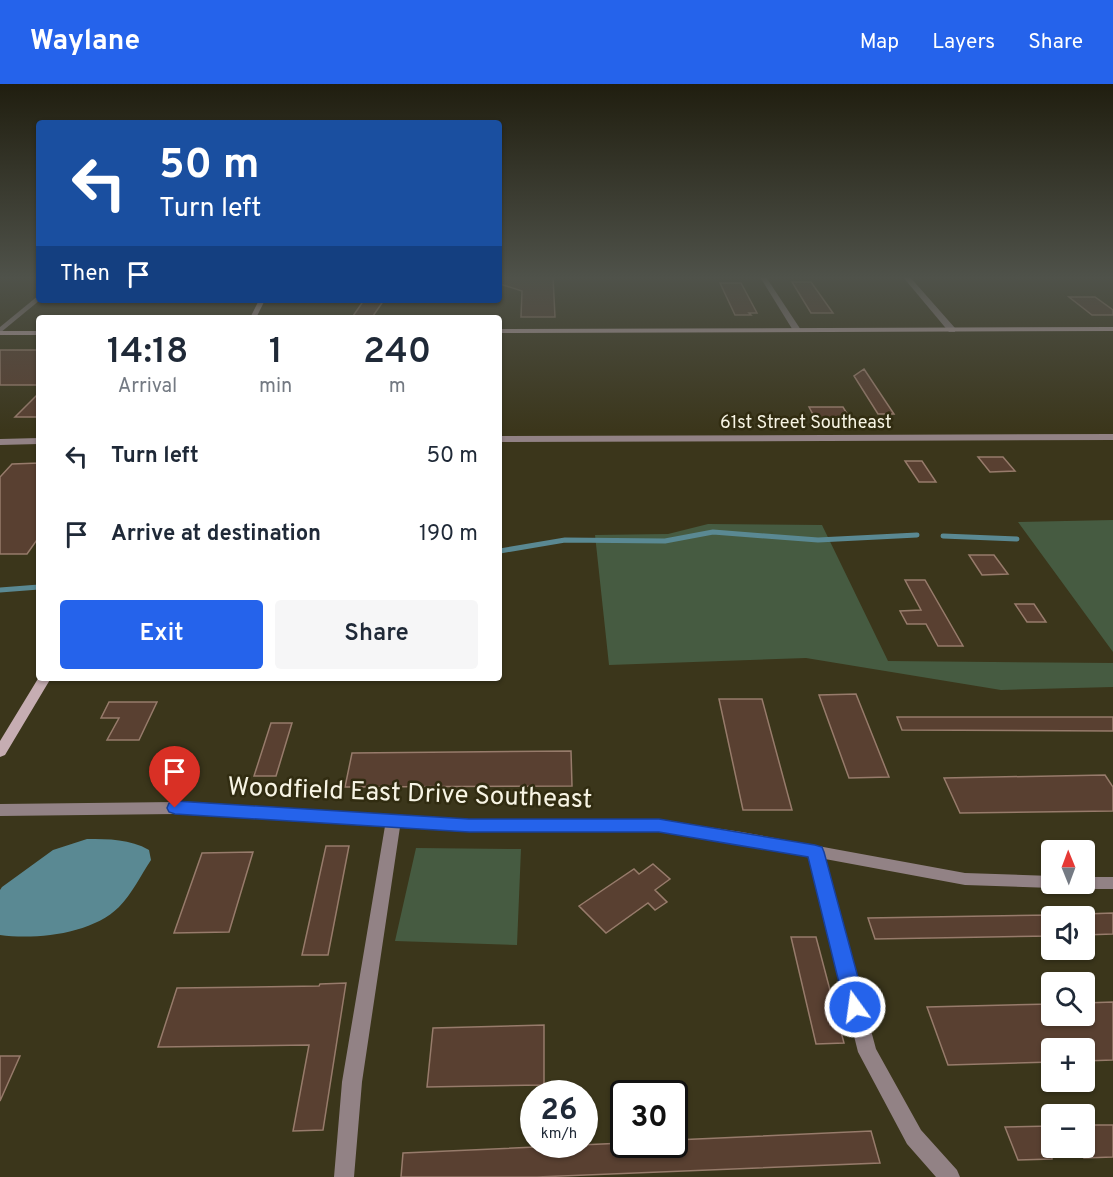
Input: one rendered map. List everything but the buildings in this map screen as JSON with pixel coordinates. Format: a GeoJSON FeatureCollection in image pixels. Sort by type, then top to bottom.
{"type":"FeatureCollection","features":[{"type":"Feature","properties":{"kind":"main road"},"geometry":{"type":"LineString","coordinates":[[502,331],[1113,329]]}},
{"type":"Feature","properties":{"kind":"main road"},"geometry":{"type":"LineString","coordinates":[[0,332],[36,333]]}},
{"type":"Feature","properties":{"kind":"main road"},"geometry":{"type":"LineString","coordinates":[[0,752],[43,681]]}},
{"type":"Feature","properties":{"kind":"street","name":"61st Street Southeast"},"geometry":{"type":"LineString","coordinates":[[502,439],[1113,437]]}},
{"type":"Feature","properties":{"kind":"street"},"geometry":{"type":"LineString","coordinates":[[0,441],[36,441]]}},
{"type":"Feature","properties":{"kind":"street","name":"Woodfield East Drive Southeast"},"geometry":{"type":"LineString","coordinates":[[0,810],[175,808],[469,825],[659,826],[965,879],[1041,882]]}},
{"type":"Feature","properties":{"kind":"street"},"geometry":{"type":"LineString","coordinates":[[344,1177],[352,1082],[393,821]]}},
{"type":"Feature","properties":{"kind":"street"},"geometry":{"type":"LineString","coordinates":[[815,852],[867,1052],[914,1137],[950,1177]]}},
{"type":"Feature","properties":{"kind":"street"},"geometry":{"type":"LineString","coordinates":[[1095,884],[1113,883]]}},
{"type":"Feature","properties":{"kind":"green space"},"geometry":{"type":"Polygon","coordinates":[[[1113,520],[1113,652],[1018,522],[1113,520]]]}},
{"type":"Feature","properties":{"kind":"green space"},"geometry":{"type":"Polygon","coordinates":[[[708,524],[822,525],[888,661],[1113,663],[1113,687],[1001,690],[806,658],[609,665],[595,535],[668,534],[708,524]]]}},
{"type":"Feature","properties":{"kind":"green space"},"geometry":{"type":"Polygon","coordinates":[[[416,848],[521,849],[517,945],[395,941],[416,848]]]}},
{"type":"Feature","properties":{"kind":"water"},"geometry":{"type":"Polygon","coordinates":[[[87,839],[127,842],[149,850],[151,860],[124,902],[108,916],[79,929],[30,937],[0,935],[0,890],[2,887],[53,850],[87,839]]]}},
{"type":"Feature","properties":{"kind":"waterway"},"geometry":{"type":"LineString","coordinates":[[502,551],[565,540],[665,541],[713,532],[818,540],[917,535]]}},
{"type":"Feature","properties":{"kind":"waterway"},"geometry":{"type":"LineString","coordinates":[[943,536],[1017,539]]}},
{"type":"Feature","properties":{"kind":"waterway"},"geometry":{"type":"LineString","coordinates":[[0,590],[36,587]]}},
{"type":"Feature","properties":{"kind":"route"},"geometry":{"type":"LineString","coordinates":[[175,808],[469,825],[659,826],[742,838],[815,852],[855,1007]]}}]}
